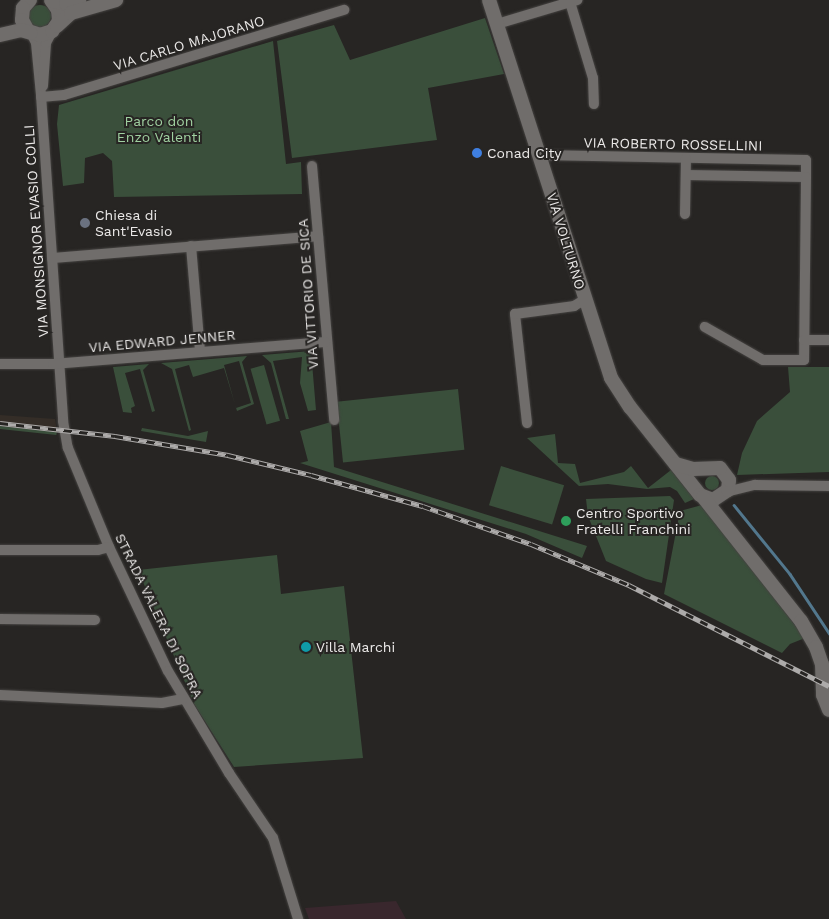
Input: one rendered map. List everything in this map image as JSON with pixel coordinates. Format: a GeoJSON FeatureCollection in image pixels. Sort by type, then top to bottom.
{"type":"FeatureCollection","features":[{"type":"Feature","properties":{"kind":"street"},"geometry":{"type":"LineString","coordinates":[[0,26],[21,14],[30,0]]}},
{"type":"Feature","properties":{"kind":"street"},"geometry":{"type":"LineString","coordinates":[[51,1],[66,4],[79,0]]}},
{"type":"Feature","properties":{"kind":"street"},"geometry":{"type":"LineString","coordinates":[[0,35],[21,30],[43,35],[55,28],[72,12],[116,0]]}},
{"type":"Feature","properties":{"kind":"street","name":"VIA VOLTURNO"},"geometry":{"type":"LineString","coordinates":[[489,0],[540,155],[584,300],[617,388],[801,621],[816,646],[822,664],[822,682],[829,710]]}},
{"type":"Feature","properties":{"kind":"street"},"geometry":{"type":"LineString","coordinates":[[51,1],[59,12],[55,28]]}},
{"type":"Feature","properties":{"kind":"street"},"geometry":{"type":"LineString","coordinates":[[497,24],[573,1],[592,78],[594,104]]}},
{"type":"Feature","properties":{"kind":"street","name":"VIA CARLO MAJORANO"},"geometry":{"type":"LineString","coordinates":[[41,97],[64,95],[344,10]]}},
{"type":"Feature","properties":{"kind":"street"},"geometry":{"type":"LineString","coordinates":[[21,14],[23,23],[31,32]]}},
{"type":"Feature","properties":{"kind":"street","name":"VIA MONSIGNOR EVASIO COLLI"},"geometry":{"type":"LineString","coordinates":[[41,97],[47,40],[55,28]]}},
{"type":"Feature","properties":{"kind":"street","name":"VIA MONSIGNOR EVASIO COLLI"},"geometry":{"type":"LineString","coordinates":[[31,32],[36,43],[41,97],[59,364]]}},
{"type":"Feature","properties":{"kind":"street","name":"VIA ROBERTO ROSSELLINI"},"geometry":{"type":"LineString","coordinates":[[540,155],[806,160],[806,177]]}},
{"type":"Feature","properties":{"kind":"street"},"geometry":{"type":"LineString","coordinates":[[685,214],[686,158]]}},
{"type":"Feature","properties":{"kind":"street","name":"VIA VITTORIO DE SICA"},"geometry":{"type":"LineString","coordinates":[[312,166],[325,342],[334,420]]}},
{"type":"Feature","properties":{"kind":"street"},"geometry":{"type":"LineString","coordinates":[[686,175],[806,177],[804,360],[763,360],[705,327]]}},
{"type":"Feature","properties":{"kind":"street"},"geometry":{"type":"LineString","coordinates":[[52,258],[318,236]]}},
{"type":"Feature","properties":{"kind":"street"},"geometry":{"type":"LineString","coordinates":[[192,246],[200,352]]}},
{"type":"Feature","properties":{"kind":"street"},"geometry":{"type":"LineString","coordinates":[[528,423],[515,314],[574,306],[584,300]]}},
{"type":"Feature","properties":{"kind":"street"},"geometry":{"type":"LineString","coordinates":[[804,340],[829,340]]}},
{"type":"Feature","properties":{"kind":"street","name":"VIA EDWARD JENNER"},"geometry":{"type":"LineString","coordinates":[[0,364],[59,364],[325,342]]}},
{"type":"Feature","properties":{"kind":"street","name":"STRADA VALERA DI SOPRA"},"geometry":{"type":"LineString","coordinates":[[59,364],[62,421],[68,448],[109,547],[183,699],[273,838],[298,919]]}},
{"type":"Feature","properties":{"kind":"street"},"geometry":{"type":"LineString","coordinates":[[676,464],[693,470],[716,467],[736,480],[755,485],[829,486]]}},
{"type":"Feature","properties":{"kind":"street"},"geometry":{"type":"LineString","coordinates":[[705,468],[697,476],[700,494],[713,500],[726,493],[755,485]]}},
{"type":"Feature","properties":{"kind":"street","name":"VIA VOLTURNO"},"geometry":{"type":"LineString","coordinates":[[726,473],[729,483],[721,506],[722,516],[746,553]]}},
{"type":"Feature","properties":{"kind":"street"},"geometry":{"type":"LineString","coordinates":[[0,550],[98,550],[109,547]]}},
{"type":"Feature","properties":{"kind":"street"},"geometry":{"type":"LineString","coordinates":[[0,619],[95,620]]}},
{"type":"Feature","properties":{"kind":"street"},"geometry":{"type":"LineString","coordinates":[[0,695],[165,703],[183,699]]}},
{"type":"Feature","properties":{"kind":"shaded area"},"geometry":{"type":"Polygon","coordinates":[[[0,415],[55,419],[57,432],[0,426],[0,415]]]}},
{"type":"Feature","properties":{"kind":"shaded area"},"geometry":{"type":"Polygon","coordinates":[[[396,901],[406,919],[309,919],[305,908],[396,901]]]}},
{"type":"Feature","properties":{"kind":"green space"},"geometry":{"type":"Polygon","coordinates":[[[40,5],[48,8],[51,16],[48,24],[40,27],[32,24],[29,16],[32,8],[40,5]]]}},
{"type":"Feature","properties":{"kind":"green space"},"geometry":{"type":"Polygon","coordinates":[[[485,18],[504,74],[428,88],[437,140],[292,158],[277,41],[334,25],[350,60],[485,18]]]}},
{"type":"Feature","properties":{"kind":"green space","name":"Parco don Enzo Valenti"},"geometry":{"type":"Polygon","coordinates":[[[273,41],[286,164],[301,162],[302,194],[114,197],[112,161],[103,153],[85,158],[84,183],[63,186],[57,124],[59,105],[273,41]]]}},
{"type":"Feature","properties":{"kind":"green space"},"geometry":{"type":"Polygon","coordinates":[[[311,351],[316,410],[308,411],[300,383],[302,357],[273,361],[289,419],[286,419],[271,363],[262,355],[311,351]]]}},
{"type":"Feature","properties":{"kind":"green space"},"geometry":{"type":"Polygon","coordinates":[[[247,356],[242,362],[254,404],[237,411],[236,408],[251,403],[239,361],[224,365],[235,404],[224,368],[193,377],[189,365],[175,369],[191,430],[189,431],[172,369],[161,363],[247,356]]]}},
{"type":"Feature","properties":{"kind":"green space"},"geometry":{"type":"Polygon","coordinates":[[[149,364],[143,370],[155,411],[152,412],[140,369],[125,373],[135,406],[131,408],[132,413],[123,412],[113,367],[149,364]]]}},
{"type":"Feature","properties":{"kind":"green space"},"geometry":{"type":"Polygon","coordinates":[[[264,365],[280,421],[267,425],[251,369],[264,365]]]}},
{"type":"Feature","properties":{"kind":"green space"},"geometry":{"type":"Polygon","coordinates":[[[788,367],[829,367],[829,472],[737,475],[742,453],[757,421],[790,392],[788,367]]]}},
{"type":"Feature","properties":{"kind":"green space"},"geometry":{"type":"Polygon","coordinates":[[[458,389],[464,450],[343,462],[337,402],[458,389]]]}},
{"type":"Feature","properties":{"kind":"green space"},"geometry":{"type":"Polygon","coordinates":[[[331,422],[334,467],[587,546],[582,558],[526,534],[300,463],[308,461],[300,431],[331,422]]]}},
{"type":"Feature","properties":{"kind":"green space"},"geometry":{"type":"Polygon","coordinates":[[[0,426],[57,432],[56,435],[0,429],[0,426]]]}},
{"type":"Feature","properties":{"kind":"green space"},"geometry":{"type":"Polygon","coordinates":[[[142,428],[188,436],[208,431],[206,442],[141,431],[142,428]]]}},
{"type":"Feature","properties":{"kind":"green space"},"geometry":{"type":"Polygon","coordinates":[[[555,434],[558,463],[575,464],[580,483],[624,472],[631,466],[648,488],[671,470],[694,499],[685,503],[677,491],[670,487],[647,489],[608,484],[579,486],[527,438],[555,434]]]}},
{"type":"Feature","properties":{"kind":"green space"},"geometry":{"type":"Polygon","coordinates":[[[501,466],[564,485],[552,525],[489,505],[501,466]]]}},
{"type":"Feature","properties":{"kind":"green space"},"geometry":{"type":"Polygon","coordinates":[[[709,476],[715,476],[719,483],[715,490],[709,490],[705,486],[705,480],[709,476]]]}},
{"type":"Feature","properties":{"kind":"green space"},"geometry":{"type":"Polygon","coordinates":[[[670,496],[674,500],[662,583],[646,579],[606,561],[588,516],[586,499],[670,496]]]}},
{"type":"Feature","properties":{"kind":"green space"},"geometry":{"type":"Polygon","coordinates":[[[702,505],[805,638],[790,644],[782,653],[664,594],[680,511],[702,505]]]}},
{"type":"Feature","properties":{"kind":"green space"},"geometry":{"type":"Polygon","coordinates":[[[277,555],[281,594],[344,586],[363,758],[234,767],[194,704],[138,570],[277,555]]]}},
{"type":"Feature","properties":{"kind":"waterway"},"geometry":{"type":"LineString","coordinates":[[734,505],[790,574],[829,633]]}},
{"type":"Feature","properties":{"kind":"railway"},"geometry":{"type":"LineString","coordinates":[[0,423],[115,436],[228,455],[311,475],[423,506],[531,544],[629,585],[829,686]]}},
{"type":"Feature","properties":{"kind":"place","name":"Conad City"},"geometry":{"type":"Point","coordinates":[477,153]}},
{"type":"Feature","properties":{"kind":"place","name":"Chiesa di Sant'Evasio"},"geometry":{"type":"Point","coordinates":[85,223]}},
{"type":"Feature","properties":{"kind":"place","name":"Centro Sportivo Fratelli Franchini"},"geometry":{"type":"Point","coordinates":[566,521]}},
{"type":"Feature","properties":{"kind":"place","name":"Villa Marchi"},"geometry":{"type":"Point","coordinates":[306,647]}}]}
